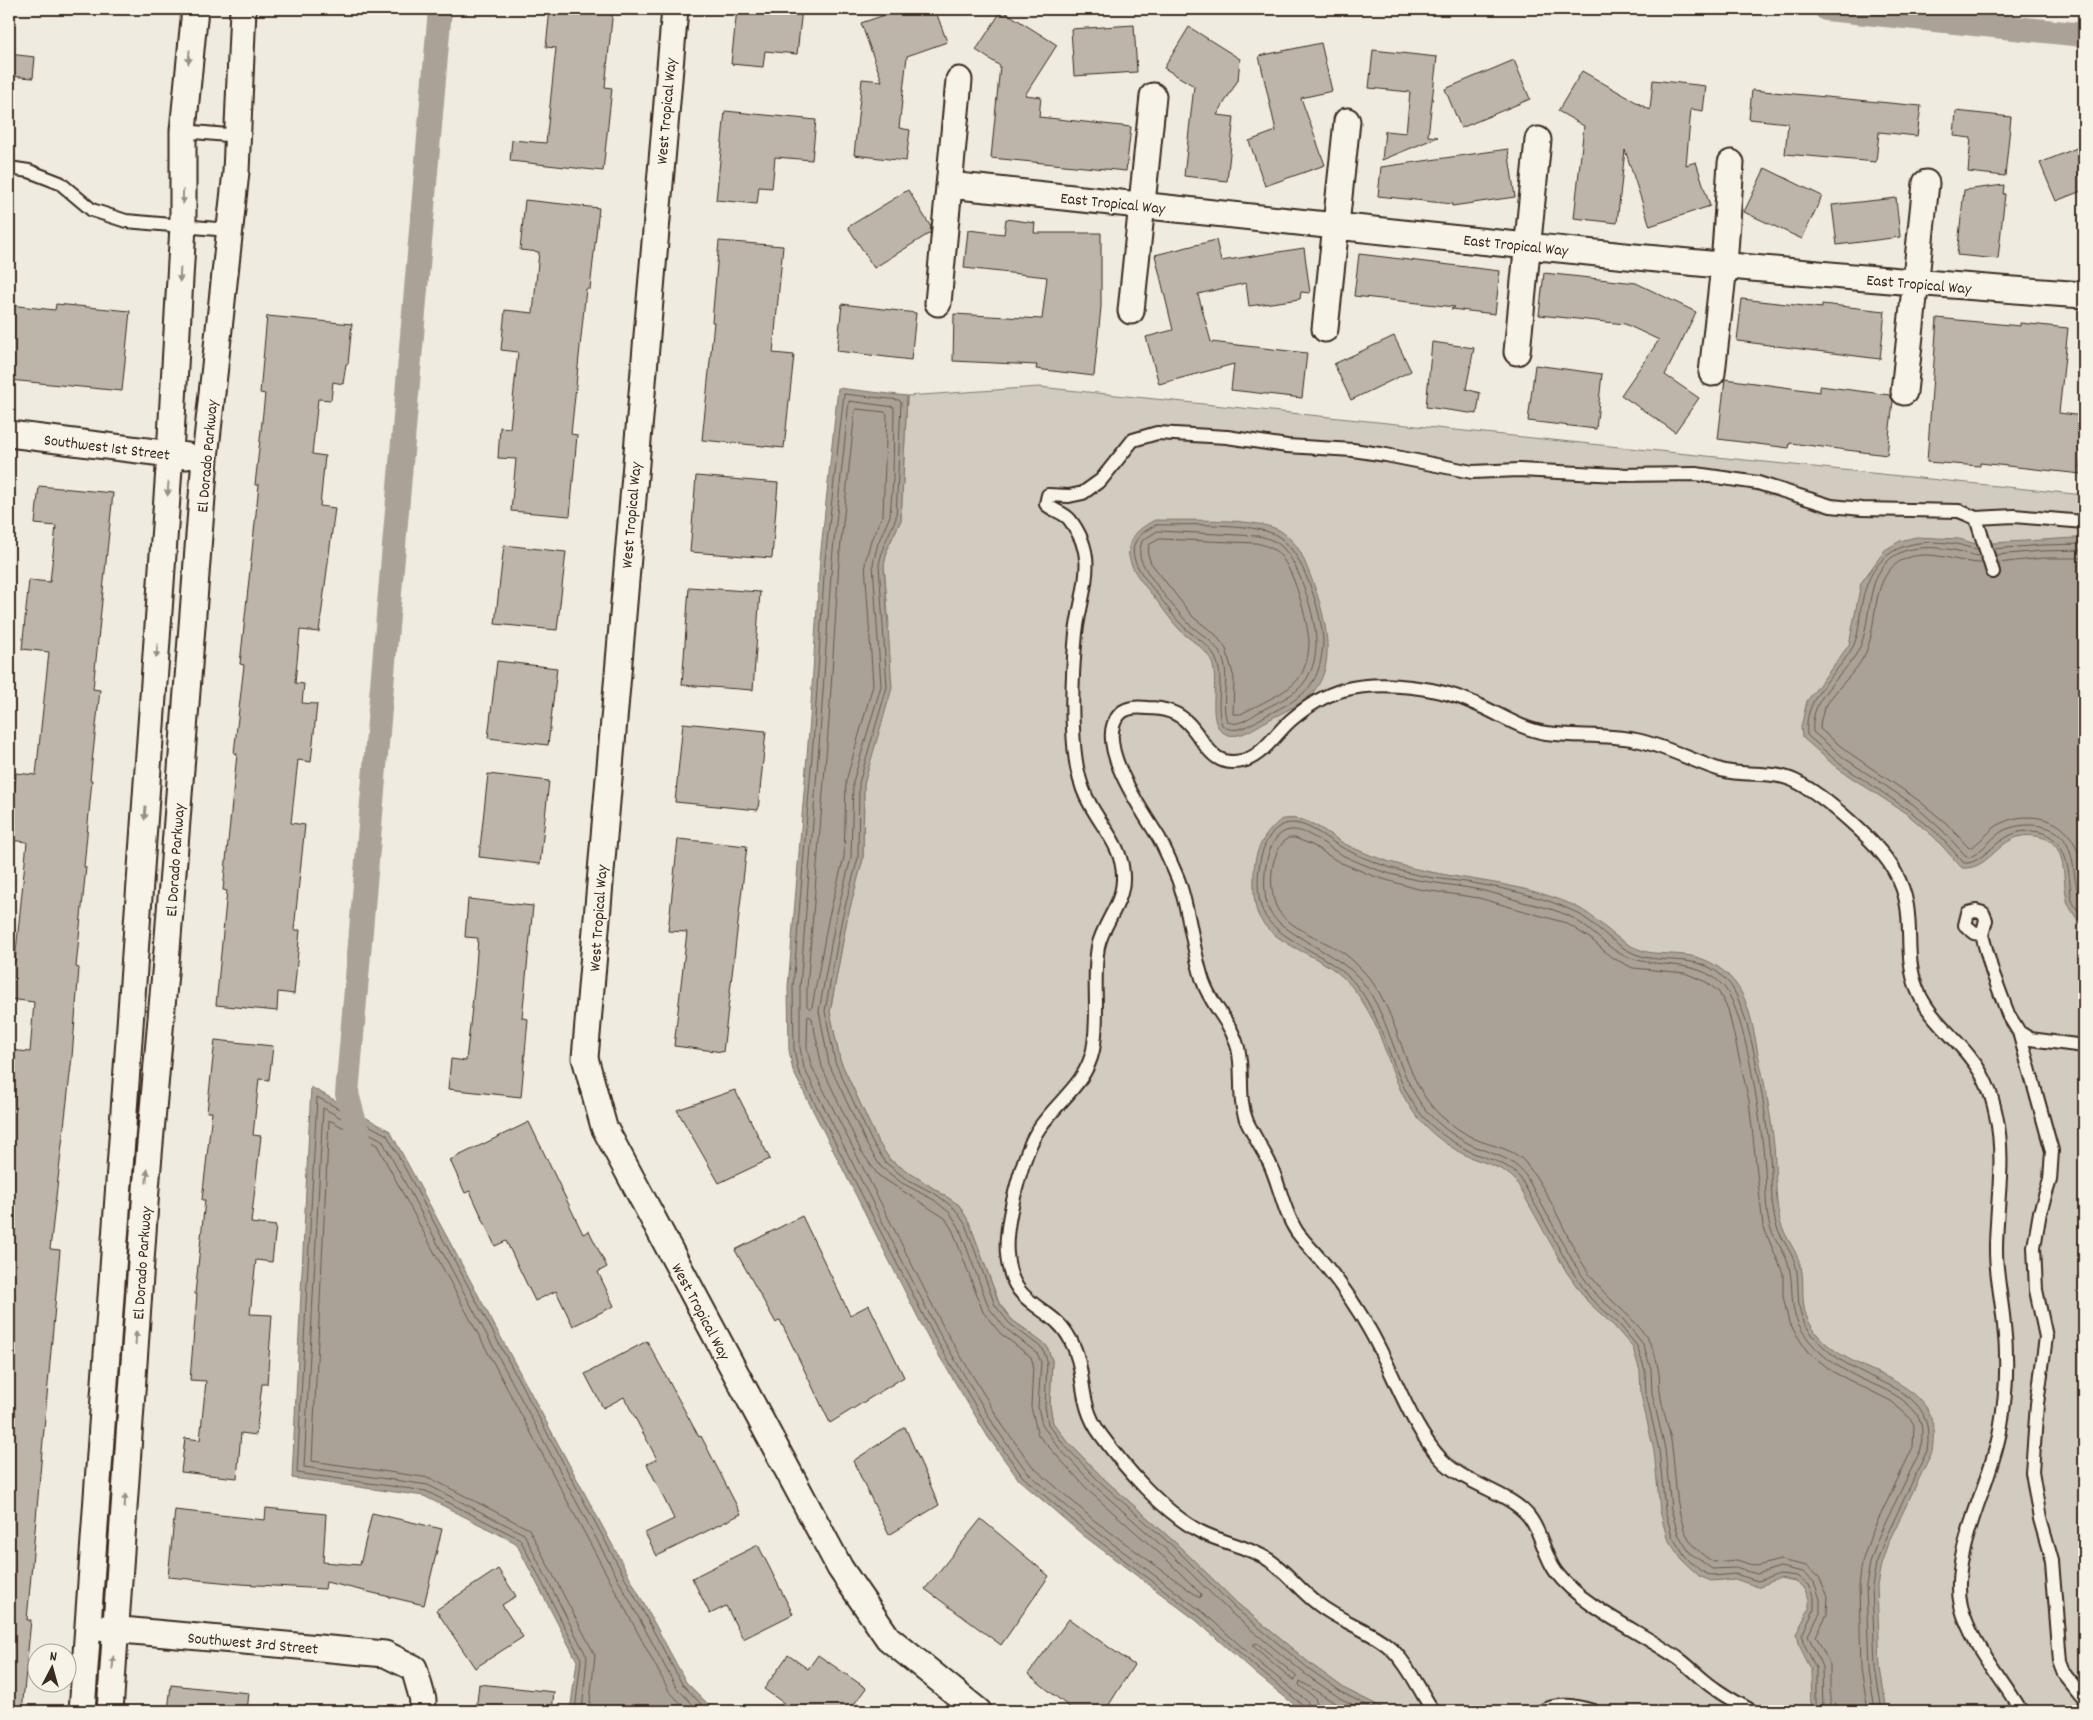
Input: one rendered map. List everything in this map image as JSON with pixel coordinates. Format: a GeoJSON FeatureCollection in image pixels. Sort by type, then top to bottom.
{"type":"FeatureCollection","features":[{"type":"Feature","properties":{"kind":"street","name":"El Dorado Parkway"},"geometry":{"type":"LineString","coordinates":[[110,1711],[146,1189],[143,1055],[170,454],[183,226],[183,131],[195,9]]}},
{"type":"Feature","properties":{"kind":"street","name":"El Dorado Parkway"},"geometry":{"type":"LineString","coordinates":[[82,1711],[143,1055],[228,230],[236,172],[243,9]]}},
{"type":"Feature","properties":{"kind":"street","name":"West Tropical Way"},"geometry":{"type":"LineString","coordinates":[[674,9],[585,1058],[604,1127],[840,1568],[888,1638],[978,1711]]}},
{"type":"Feature","properties":{"kind":"street"},"geometry":{"type":"LineString","coordinates":[[938,303],[959,80]]}},
{"type":"Feature","properties":{"kind":"street"},"geometry":{"type":"LineString","coordinates":[[1131,311],[1154,96]]}},
{"type":"Feature","properties":{"kind":"street"},"geometry":{"type":"LineString","coordinates":[[1325,329],[1347,121]]}},
{"type":"Feature","properties":{"kind":"street"},"geometry":{"type":"LineString","coordinates":[[1517,352],[1538,140]]}},
{"type":"Feature","properties":{"kind":"street"},"geometry":{"type":"LineString","coordinates":[[1712,374],[1724,266],[1731,163]]}},
{"type":"Feature","properties":{"kind":"street"},"geometry":{"type":"LineString","coordinates":[[1904,392],[1926,183]]}},
{"type":"Feature","properties":{"kind":"street","name":"East Tropical Way"},"geometry":{"type":"LineString","coordinates":[[949,185],[1724,266],[1916,284],[2084,295]]}},
{"type":"Feature","properties":{"kind":"street","name":"Southwest 1st Street"},"geometry":{"type":"LineString","coordinates":[[9,434],[205,458]]}},
{"type":"Feature","properties":{"kind":"street","name":"Southwest 3rd Street"},"geometry":{"type":"LineString","coordinates":[[89,1627],[385,1654],[414,1668],[423,1700],[422,1711]]}},
{"type":"Feature","properties":{"kind":"lane"},"geometry":{"type":"LineString","coordinates":[[183,131],[238,136]]}},
{"type":"Feature","properties":{"kind":"lane"},"geometry":{"type":"LineString","coordinates":[[9,168],[29,171],[60,183],[92,210],[126,221],[228,230]]}},
{"type":"Feature","properties":{"kind":"lane"},"geometry":{"type":"LineString","coordinates":[[2084,288],[2084,295]]}},
{"type":"Feature","properties":{"kind":"lane"},"geometry":{"type":"LineString","coordinates":[[1433,1711],[1403,1663],[1387,1645],[1320,1606],[1271,1561],[1190,1525],[1140,1481],[1099,1434],[1090,1420],[1085,1408],[1073,1343],[1061,1326],[1033,1306],[1022,1295],[1009,1268],[1007,1237],[1030,1144],[1038,1129],[1082,1079],[1093,1051],[1097,1029],[1098,946],[1117,902],[1123,879],[1120,856],[1111,836],[1090,806],[1079,777],[1076,759],[1072,680],[1077,626],[1086,590],[1087,570],[1085,552],[1072,522],[1065,514],[1050,509],[1046,504],[1048,495],[1069,496],[1083,492],[1101,480],[1133,440],[1157,433],[1227,437],[1287,446],[1362,451],[1472,472],[1519,470],[1618,475],[1696,474],[1758,483],[1831,506],[1862,509],[1960,510],[1976,518],[2014,516],[2084,522]]}},
{"type":"Feature","properties":{"kind":"lane"},"geometry":{"type":"LineString","coordinates":[[1976,518],[1993,572]]}},
{"type":"Feature","properties":{"kind":"lane"},"geometry":{"type":"LineString","coordinates":[[1752,1711],[1722,1694],[1684,1662],[1598,1607],[1566,1582],[1551,1566],[1536,1527],[1528,1514],[1515,1503],[1465,1479],[1442,1460],[1422,1432],[1361,1315],[1328,1268],[1291,1224],[1270,1164],[1243,1113],[1240,1098],[1240,1057],[1236,1042],[1203,981],[1191,922],[1168,856],[1126,785],[1117,761],[1114,728],[1116,718],[1123,711],[1137,707],[1172,711],[1186,720],[1206,751],[1219,759],[1233,762],[1247,759],[1262,751],[1288,722],[1306,709],[1345,689],[1408,687],[1440,692],[1471,701],[1517,725],[1536,731],[1644,741],[1723,770],[1781,776],[1793,780],[1829,805],[1882,853],[1897,875],[1906,898],[1910,918],[1910,960],[1913,978],[1920,998],[1930,1014],[1976,1065],[1988,1086],[1996,1111],[2001,1169],[1996,1241],[1996,1272],[2005,1333],[2002,1410],[1994,1458],[1968,1534],[1959,1588],[1962,1609],[1971,1633],[2021,1711]]}},
{"type":"Feature","properties":{"kind":"lane"},"geometry":{"type":"LineString","coordinates":[[1982,935],[2008,1014],[2019,1032],[2052,1151],[2050,1180],[2040,1212],[2034,1247],[2036,1290],[2046,1337],[2037,1404],[2032,1472],[2040,1520],[2052,1561],[2060,1661],[2065,1674],[2084,1698]]}},
{"type":"Feature","properties":{"kind":"lane"},"geometry":{"type":"LineString","coordinates":[[2019,1032],[2030,1039],[2084,1046]]}},
{"type":"Feature","properties":{"kind":"lane"},"geometry":{"type":"LineString","coordinates":[[1542,1711],[1558,1705],[1571,1705],[1593,1711]]}},
{"type":"Feature","properties":{"kind":"shaded area"},"geometry":{"type":"Polygon","coordinates":[[[1039,387],[2084,495],[2084,1711],[1389,1711],[1345,1689],[1312,1665],[1238,1604],[1179,1546],[1103,1478],[1068,1442],[1053,1423],[1050,1406],[1052,1360],[1031,1333],[1012,1320],[999,1303],[969,1222],[959,1205],[890,1160],[877,1140],[840,1060],[830,1012],[847,919],[863,859],[864,784],[873,749],[889,625],[884,565],[888,547],[901,520],[907,396],[1039,387]]]}},
{"type":"Feature","properties":{"kind":"water"},"geometry":{"type":"Polygon","coordinates":[[[838,388],[907,396],[901,520],[888,547],[884,565],[892,688],[864,784],[863,859],[847,919],[830,1012],[840,1060],[877,1140],[890,1160],[959,1205],[969,1222],[999,1303],[1012,1320],[1047,1346],[1052,1360],[1050,1406],[1053,1423],[1068,1442],[1103,1478],[1179,1546],[1238,1604],[1312,1665],[1345,1689],[1389,1711],[1302,1711],[1255,1673],[1197,1621],[1084,1536],[1019,1480],[988,1437],[929,1339],[793,1071],[789,1050],[788,987],[810,719],[820,559],[838,388]]]}},
{"type":"Feature","properties":{"kind":"water"},"geometry":{"type":"Polygon","coordinates":[[[1155,520],[1218,520],[1253,523],[1279,530],[1293,542],[1299,550],[1310,574],[1326,633],[1327,653],[1324,672],[1316,689],[1302,702],[1240,735],[1229,735],[1218,727],[1215,719],[1214,677],[1210,658],[1204,650],[1184,634],[1173,622],[1132,566],[1129,547],[1133,537],[1141,528],[1155,520]]]}},
{"type":"Feature","properties":{"kind":"water"},"geometry":{"type":"Polygon","coordinates":[[[1916,537],[1959,539],[1976,544],[2084,539],[2084,929],[2068,904],[2061,856],[2052,842],[2029,835],[2017,837],[2007,842],[1982,863],[1973,867],[1962,868],[1934,837],[1907,814],[1837,768],[1802,737],[1801,727],[1807,701],[1849,645],[1861,583],[1885,550],[1900,541],[1916,537]]]}},
{"type":"Feature","properties":{"kind":"water"},"geometry":{"type":"Polygon","coordinates":[[[1282,819],[1309,822],[1343,843],[1376,857],[1405,866],[1429,872],[1502,884],[1550,896],[1582,910],[1629,945],[1643,951],[1684,955],[1704,960],[1722,970],[1736,985],[1746,1003],[1753,1028],[1771,1123],[1779,1217],[1801,1267],[1807,1318],[1818,1335],[1832,1348],[1914,1394],[1926,1407],[1931,1417],[1932,1452],[1888,1543],[1881,1564],[1877,1586],[1880,1668],[1887,1711],[1812,1711],[1811,1669],[1798,1643],[1796,1634],[1809,1609],[1809,1599],[1804,1588],[1795,1581],[1780,1578],[1758,1587],[1735,1579],[1711,1581],[1699,1576],[1682,1560],[1667,1538],[1660,1511],[1654,1451],[1641,1395],[1640,1371],[1633,1348],[1614,1326],[1587,1301],[1566,1271],[1516,1181],[1506,1172],[1467,1156],[1451,1147],[1431,1132],[1415,1114],[1405,1099],[1373,1019],[1351,986],[1325,964],[1280,939],[1270,931],[1257,912],[1254,898],[1254,866],[1258,850],[1265,836],[1282,819]]]}},
{"type":"Feature","properties":{"kind":"water"},"geometry":{"type":"Polygon","coordinates":[[[311,1087],[390,1131],[686,1682],[715,1711],[570,1711],[577,1661],[516,1543],[424,1496],[292,1478],[311,1087]]]}},
{"type":"Feature","properties":{"kind":"building"},"geometry":{"type":"Polygon","coordinates":[[[550,9],[613,9],[605,87],[612,88],[603,171],[510,161],[512,140],[546,143],[556,48],[546,47],[550,9]]]}},
{"type":"Feature","properties":{"kind":"building"},"geometry":{"type":"Polygon","coordinates":[[[737,9],[802,9],[797,54],[765,51],[763,67],[731,64],[737,9]]]}},
{"type":"Feature","properties":{"kind":"building"},"geometry":{"type":"Polygon","coordinates":[[[902,9],[935,9],[947,42],[907,56],[899,128],[910,130],[906,161],[854,155],[862,79],[882,81],[861,23],[902,9]]]}},
{"type":"Feature","properties":{"kind":"building"},"geometry":{"type":"Polygon","coordinates":[[[1002,10],[1057,45],[1025,95],[1041,97],[1039,117],[1131,127],[1126,171],[991,158],[1000,66],[976,50],[1002,10]]]}},
{"type":"Feature","properties":{"kind":"building"},"geometry":{"type":"Polygon","coordinates":[[[1134,25],[1137,72],[1074,76],[1071,29],[1134,25]]]}},
{"type":"Feature","properties":{"kind":"building"},"geometry":{"type":"Polygon","coordinates":[[[1189,27],[1240,59],[1238,80],[1217,115],[1234,117],[1227,181],[1184,176],[1194,86],[1164,68],[1189,27]]]}},
{"type":"Feature","properties":{"kind":"building"},"geometry":{"type":"Polygon","coordinates":[[[1321,43],[1332,91],[1301,98],[1325,165],[1265,186],[1249,141],[1276,131],[1259,56],[1321,43]]]}},
{"type":"Feature","properties":{"kind":"building"},"geometry":{"type":"Polygon","coordinates":[[[1373,50],[1437,57],[1428,136],[1438,137],[1382,160],[1385,131],[1406,133],[1410,92],[1369,88],[1373,50]]]}},
{"type":"Feature","properties":{"kind":"building"},"geometry":{"type":"Polygon","coordinates":[[[9,54],[35,57],[33,78],[9,76],[9,54]]]}},
{"type":"Feature","properties":{"kind":"building"},"geometry":{"type":"Polygon","coordinates":[[[1514,60],[1530,99],[1461,128],[1445,89],[1514,60]]]}},
{"type":"Feature","properties":{"kind":"building"},"geometry":{"type":"Polygon","coordinates":[[[1582,71],[1650,110],[1653,80],[1706,86],[1703,111],[1691,109],[1686,165],[1696,162],[1710,206],[1650,226],[1625,150],[1617,223],[1574,218],[1584,126],[1558,111],[1582,71]]]}},
{"type":"Feature","properties":{"kind":"building"},"geometry":{"type":"Polygon","coordinates":[[[1752,90],[1921,106],[1917,136],[1879,132],[1876,162],[1785,154],[1788,123],[1749,119],[1752,90]]]}},
{"type":"Feature","properties":{"kind":"building"},"geometry":{"type":"Polygon","coordinates":[[[725,111],[816,120],[812,160],[775,157],[772,188],[759,187],[757,204],[716,200],[725,111]]]}},
{"type":"Feature","properties":{"kind":"building"},"geometry":{"type":"Polygon","coordinates":[[[1956,111],[2011,117],[2005,176],[1968,172],[1971,138],[1954,136],[1956,111]]]}},
{"type":"Feature","properties":{"kind":"building"},"geometry":{"type":"Polygon","coordinates":[[[2084,145],[2084,190],[2056,201],[2040,163],[2084,145]]]}},
{"type":"Feature","properties":{"kind":"building"},"geometry":{"type":"Polygon","coordinates":[[[1508,149],[1515,197],[1452,206],[1452,204],[1378,196],[1381,167],[1508,149]]]}},
{"type":"Feature","properties":{"kind":"building"},"geometry":{"type":"Polygon","coordinates":[[[1765,168],[1822,196],[1802,239],[1744,212],[1765,168]]]}},
{"type":"Feature","properties":{"kind":"building"},"geometry":{"type":"Polygon","coordinates":[[[2004,185],[2003,194],[2005,194],[1998,259],[1957,255],[1964,190],[2004,185]]]}},
{"type":"Feature","properties":{"kind":"building"},"geometry":{"type":"Polygon","coordinates":[[[908,190],[931,227],[930,233],[874,268],[848,227],[908,190]]]}},
{"type":"Feature","properties":{"kind":"building"},"geometry":{"type":"Polygon","coordinates":[[[1896,198],[1900,237],[1837,245],[1832,205],[1896,198]]]}},
{"type":"Feature","properties":{"kind":"building"},"geometry":{"type":"Polygon","coordinates":[[[525,200],[599,208],[590,289],[586,289],[571,434],[577,435],[570,516],[511,511],[516,459],[498,458],[500,427],[510,428],[518,352],[501,350],[505,310],[533,313],[539,252],[520,250],[525,200]]]}},
{"type":"Feature","properties":{"kind":"building"},"geometry":{"type":"Polygon","coordinates":[[[1006,219],[1035,223],[1034,233],[1101,233],[1101,307],[1094,376],[1036,369],[1037,365],[953,361],[954,314],[1042,319],[1047,277],[964,268],[968,230],[1004,234],[1006,219]]]}},
{"type":"Feature","properties":{"kind":"building"},"geometry":{"type":"Polygon","coordinates":[[[1216,240],[1221,261],[1304,248],[1310,293],[1301,292],[1300,299],[1249,306],[1246,283],[1198,294],[1211,342],[1307,353],[1302,398],[1231,390],[1234,364],[1159,384],[1146,337],[1173,330],[1155,255],[1216,240]]]}},
{"type":"Feature","properties":{"kind":"building"},"geometry":{"type":"Polygon","coordinates":[[[719,241],[783,246],[773,353],[794,355],[784,448],[702,440],[714,322],[712,322],[719,241]]]}},
{"type":"Feature","properties":{"kind":"building"},"geometry":{"type":"Polygon","coordinates":[[[1359,254],[1500,271],[1495,314],[1451,309],[1455,307],[1354,296],[1359,254]]]}},
{"type":"Feature","properties":{"kind":"building"},"geometry":{"type":"Polygon","coordinates":[[[1544,273],[1636,283],[1696,312],[1665,375],[1699,398],[1675,432],[1621,395],[1659,340],[1625,324],[1539,315],[1544,273]]]}},
{"type":"Feature","properties":{"kind":"building"},"geometry":{"type":"Polygon","coordinates":[[[1742,299],[1822,308],[1822,304],[1885,311],[1880,359],[1737,341],[1742,299]]]}},
{"type":"Feature","properties":{"kind":"building"},"geometry":{"type":"Polygon","coordinates":[[[56,304],[130,311],[122,391],[9,380],[9,305],[55,310],[56,304]]]}},
{"type":"Feature","properties":{"kind":"building"},"geometry":{"type":"Polygon","coordinates":[[[842,304],[916,313],[911,360],[837,351],[842,304]]]}},
{"type":"Feature","properties":{"kind":"building"},"geometry":{"type":"Polygon","coordinates":[[[267,316],[352,324],[348,364],[346,364],[343,384],[333,382],[331,400],[318,399],[312,454],[325,456],[320,506],[335,508],[319,632],[300,630],[295,683],[304,684],[302,703],[317,704],[311,762],[298,760],[291,823],[305,825],[294,930],[300,930],[294,994],[278,992],[277,1011],[216,1005],[227,891],[223,890],[237,754],[234,753],[244,665],[240,664],[259,485],[255,485],[265,394],[260,393],[267,316]]]}},
{"type":"Feature","properties":{"kind":"building"},"geometry":{"type":"Polygon","coordinates":[[[1937,318],[2020,326],[2020,323],[2068,328],[2059,413],[2084,416],[2081,474],[1980,463],[1980,466],[1927,462],[1937,318]]]}},
{"type":"Feature","properties":{"kind":"building"},"geometry":{"type":"Polygon","coordinates":[[[1394,336],[1411,371],[1351,400],[1334,364],[1394,336]]]}},
{"type":"Feature","properties":{"kind":"building"},"geometry":{"type":"Polygon","coordinates":[[[1432,342],[1474,348],[1466,389],[1480,393],[1477,414],[1426,407],[1432,342]]]}},
{"type":"Feature","properties":{"kind":"building"},"geometry":{"type":"Polygon","coordinates":[[[1535,365],[1602,374],[1596,429],[1528,421],[1535,365]]]}},
{"type":"Feature","properties":{"kind":"building"},"geometry":{"type":"Polygon","coordinates":[[[1725,379],[1820,392],[1820,386],[1890,395],[1893,401],[1887,455],[1790,443],[1789,448],[1718,439],[1725,379]]]}},
{"type":"Feature","properties":{"kind":"building"},"geometry":{"type":"Polygon","coordinates":[[[696,476],[778,483],[772,558],[690,552],[696,476]]]}},
{"type":"Feature","properties":{"kind":"building"},"geometry":{"type":"Polygon","coordinates":[[[39,486],[113,493],[93,689],[100,690],[90,780],[92,780],[76,967],[79,968],[72,1057],[50,1249],[60,1250],[27,1620],[31,1620],[22,1711],[9,1711],[9,1130],[13,1090],[9,1090],[9,1050],[30,1052],[34,1002],[9,999],[9,962],[15,962],[27,842],[9,840],[16,773],[36,775],[49,652],[22,649],[29,580],[50,582],[56,526],[35,524],[39,486]]]}},
{"type":"Feature","properties":{"kind":"building"},"geometry":{"type":"Polygon","coordinates":[[[504,545],[566,552],[557,630],[495,624],[504,545]]]}},
{"type":"Feature","properties":{"kind":"building"},"geometry":{"type":"Polygon","coordinates":[[[689,587],[760,592],[753,690],[682,685],[689,587]]]}},
{"type":"Feature","properties":{"kind":"building"},"geometry":{"type":"Polygon","coordinates":[[[497,661],[557,668],[548,745],[488,738],[497,661]]]}},
{"type":"Feature","properties":{"kind":"building"},"geometry":{"type":"Polygon","coordinates":[[[683,723],[766,731],[758,810],[675,802],[683,723]]]}},
{"type":"Feature","properties":{"kind":"building"},"geometry":{"type":"Polygon","coordinates":[[[488,774],[549,781],[540,864],[479,857],[488,774]]]}},
{"type":"Feature","properties":{"kind":"building"},"geometry":{"type":"Polygon","coordinates":[[[678,839],[747,846],[723,1052],[674,1046],[687,932],[668,931],[678,839]]]}},
{"type":"Feature","properties":{"kind":"building"},"geometry":{"type":"Polygon","coordinates":[[[468,899],[533,906],[522,1018],[528,1019],[521,1097],[448,1089],[451,1059],[466,1061],[475,980],[478,938],[465,937],[468,899]]]}},
{"type":"Feature","properties":{"kind":"building"},"geometry":{"type":"Polygon","coordinates":[[[215,1040],[273,1046],[269,1080],[259,1079],[253,1135],[261,1136],[251,1223],[276,1226],[272,1262],[256,1260],[250,1314],[272,1315],[267,1384],[262,1384],[256,1435],[241,1433],[237,1478],[181,1472],[185,1438],[200,1440],[206,1381],[190,1380],[197,1294],[195,1294],[205,1200],[202,1200],[212,1112],[207,1112],[215,1040]]]}},
{"type":"Feature","properties":{"kind":"building"},"geometry":{"type":"Polygon","coordinates":[[[735,1090],[770,1159],[719,1183],[677,1110],[735,1090]]]}},
{"type":"Feature","properties":{"kind":"building"},"geometry":{"type":"Polygon","coordinates":[[[529,1122],[583,1234],[589,1231],[607,1267],[598,1272],[614,1306],[573,1326],[556,1291],[535,1301],[506,1241],[495,1246],[470,1191],[465,1193],[450,1160],[529,1122]]]}},
{"type":"Feature","properties":{"kind":"building"},"geometry":{"type":"Polygon","coordinates":[[[802,1216],[850,1315],[869,1305],[904,1377],[830,1423],[780,1320],[776,1323],[735,1250],[802,1216]]]}},
{"type":"Feature","properties":{"kind":"building"},"geometry":{"type":"Polygon","coordinates":[[[647,1341],[699,1437],[701,1436],[741,1514],[657,1556],[645,1533],[674,1519],[647,1464],[657,1459],[624,1397],[603,1408],[585,1374],[647,1341]]]}},
{"type":"Feature","properties":{"kind":"building"},"geometry":{"type":"Polygon","coordinates":[[[905,1427],[939,1505],[889,1535],[853,1461],[905,1427]]]}},
{"type":"Feature","properties":{"kind":"building"},"geometry":{"type":"Polygon","coordinates":[[[266,1508],[326,1514],[323,1562],[360,1565],[372,1513],[442,1529],[424,1605],[326,1582],[325,1589],[168,1577],[175,1510],[265,1520],[266,1508]]]}},
{"type":"Feature","properties":{"kind":"building"},"geometry":{"type":"Polygon","coordinates":[[[981,1519],[1049,1576],[1001,1645],[925,1589],[981,1519]]]}},
{"type":"Feature","properties":{"kind":"building"},"geometry":{"type":"Polygon","coordinates":[[[758,1545],[793,1614],[743,1639],[726,1606],[710,1614],[692,1578],[758,1545]]]}},
{"type":"Feature","properties":{"kind":"building"},"geometry":{"type":"Polygon","coordinates":[[[498,1569],[516,1596],[502,1605],[523,1637],[475,1668],[436,1610],[498,1569]]]}},
{"type":"Feature","properties":{"kind":"building"},"geometry":{"type":"Polygon","coordinates":[[[1069,1619],[1134,1665],[1105,1711],[1074,1711],[1028,1674],[1069,1619]]]}},
{"type":"Feature","properties":{"kind":"building"},"geometry":{"type":"Polygon","coordinates":[[[788,1655],[808,1669],[818,1655],[866,1688],[849,1711],[795,1711],[764,1689],[788,1655]]]}},
{"type":"Feature","properties":{"kind":"building"},"geometry":{"type":"Polygon","coordinates":[[[479,1684],[554,1692],[552,1711],[476,1711],[479,1684]]]}},
{"type":"Feature","properties":{"kind":"building"},"geometry":{"type":"Polygon","coordinates":[[[171,1685],[249,1693],[247,1711],[168,1711],[171,1685]]]}},
{"type":"Feature","properties":{"kind":"waterway"},"geometry":{"type":"LineString","coordinates":[[360,1141],[347,1094],[440,9]]}},
{"type":"Feature","properties":{"kind":"waterway"},"geometry":{"type":"LineString","coordinates":[[1826,9],[2084,35]]}}]}
